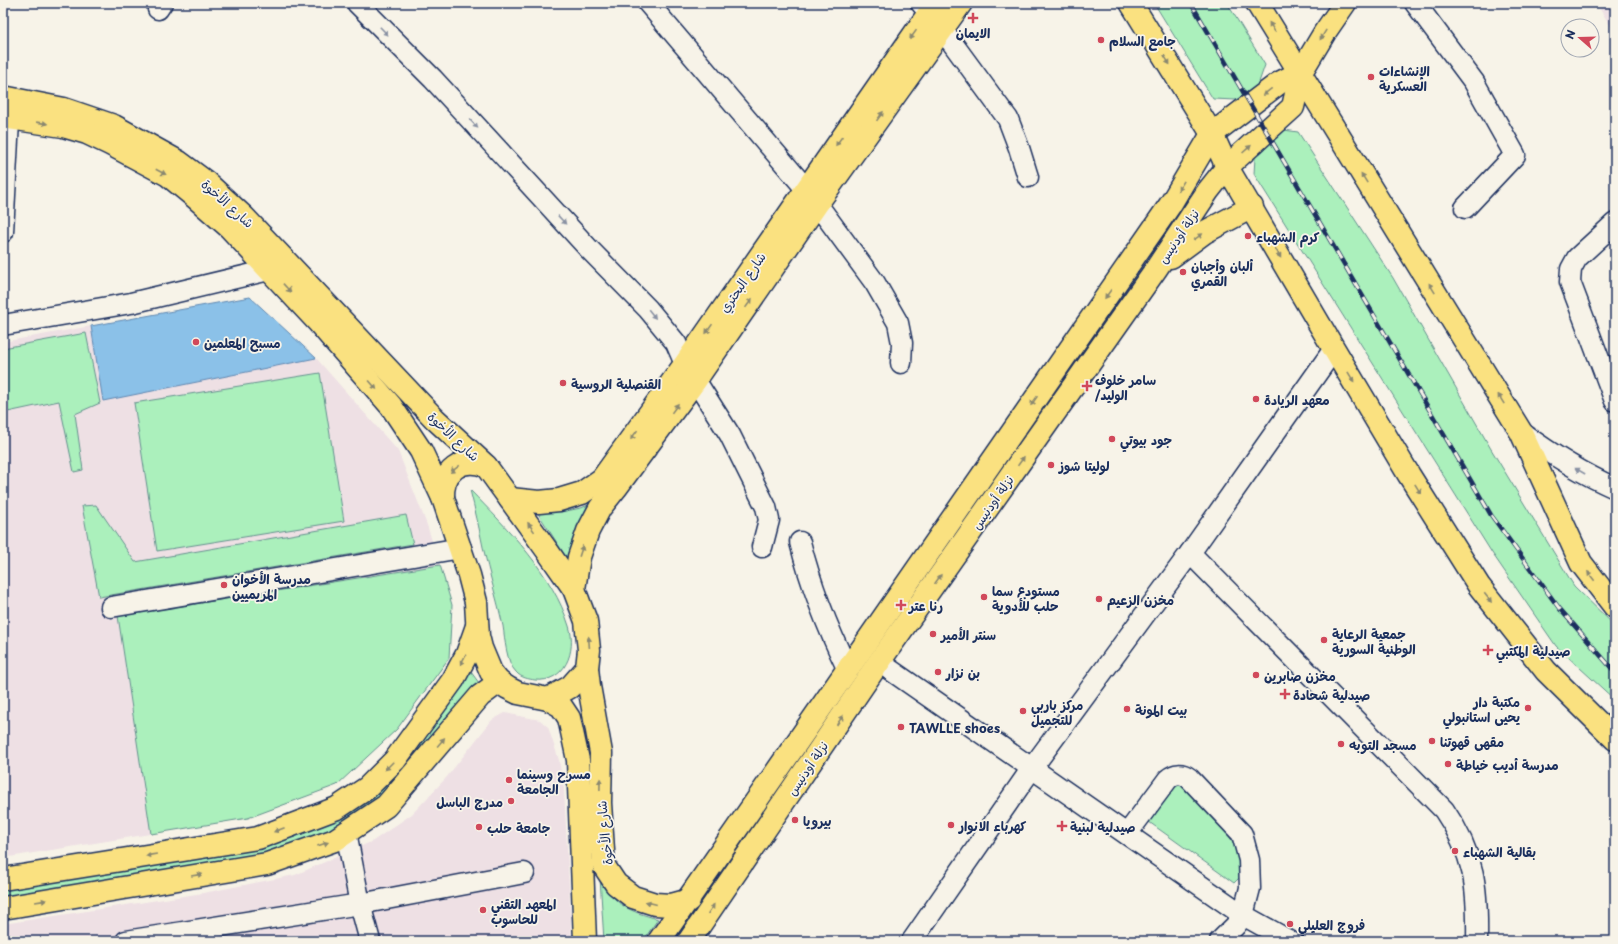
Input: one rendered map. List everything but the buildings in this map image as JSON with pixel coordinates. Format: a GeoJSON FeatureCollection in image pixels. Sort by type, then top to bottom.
{"type":"FeatureCollection","features":[{"type":"Feature","properties":{"kind":"main road"},"geometry":{"type":"LineString","coordinates":[[574,589],[579,557],[588,531],[600,508],[616,488],[690,372],[812,197],[932,12],[961,3]]}},
{"type":"Feature","properties":{"kind":"main road"},"geometry":{"type":"LineString","coordinates":[[1132,3],[1212,134],[1227,167],[1252,207],[1334,349],[1409,475],[1479,586],[1546,671],[1615,739]]}},
{"type":"Feature","properties":{"kind":"main road"},"geometry":{"type":"LineString","coordinates":[[1257,3],[1301,72],[1333,128],[1521,432],[1581,562],[1615,607]]}},
{"type":"Feature","properties":{"kind":"main road"},"geometry":{"type":"LineString","coordinates":[[659,941],[689,900],[1170,205],[1212,134],[1279,83],[1301,72],[1345,3]]}},
{"type":"Feature","properties":{"kind":"main road","name":"نزلة أودنيس"},"geometry":{"type":"LineString","coordinates":[[689,941],[879,662],[1156,269],[1208,191],[1227,167],[1293,106],[1301,72]]}},
{"type":"Feature","properties":{"kind":"main road","name":"شارع الأخوة"},"geometry":{"type":"LineString","coordinates":[[6,108],[87,133],[168,175],[278,266],[435,419],[486,466],[574,589],[581,605],[588,632],[589,650],[587,668],[601,753],[600,803],[604,866],[616,884],[633,897],[655,904],[671,905],[689,900]]}},
{"type":"Feature","properties":{"kind":"main road"},"geometry":{"type":"LineString","coordinates":[[1156,269],[1205,232],[1252,207]]}},
{"type":"Feature","properties":{"kind":"main road","name":"شارع الأخوة"},"geometry":{"type":"LineString","coordinates":[[278,266],[319,322],[391,406],[421,451],[443,498],[461,548],[476,602],[478,636],[485,660],[499,682],[518,693],[548,698],[561,706],[569,718],[578,760],[585,941]]}},
{"type":"Feature","properties":{"kind":"main road"},"geometry":{"type":"LineString","coordinates":[[510,499],[539,502],[559,500],[582,493],[602,479],[690,372]]}},
{"type":"Feature","properties":{"kind":"main road"},"geometry":{"type":"LineString","coordinates":[[443,498],[444,481],[454,468],[470,462],[486,466]]}},
{"type":"Feature","properties":{"kind":"main road"},"geometry":{"type":"LineString","coordinates":[[3,879],[258,838],[337,808],[367,788],[395,760],[453,680],[467,654],[478,623]]}},
{"type":"Feature","properties":{"kind":"main road"},"geometry":{"type":"LineString","coordinates":[[548,698],[570,687],[587,668]]}},
{"type":"Feature","properties":{"kind":"main road"},"geometry":{"type":"LineString","coordinates":[[3,908],[267,864],[335,840],[386,806],[480,696],[499,682]]}},
{"type":"Feature","properties":{"kind":"street"},"geometry":{"type":"LineString","coordinates":[[357,3],[433,80],[589,249],[648,309],[676,343],[690,372],[730,435],[766,507],[768,520],[762,547]]}},
{"type":"Feature","properties":{"kind":"street"},"geometry":{"type":"LineString","coordinates":[[648,3],[812,197],[875,283],[893,314],[901,338],[901,363]]}},
{"type":"Feature","properties":{"kind":"street"},"geometry":{"type":"LineString","coordinates":[[1415,3],[1474,82],[1516,155],[1465,208]]}},
{"type":"Feature","properties":{"kind":"street"},"geometry":{"type":"LineString","coordinates":[[932,12],[1008,119],[1028,177]]}},
{"type":"Feature","properties":{"kind":"street"},"geometry":{"type":"LineString","coordinates":[[3,232],[6,108]]}},
{"type":"Feature","properties":{"kind":"street"},"geometry":{"type":"LineString","coordinates":[[1615,223],[1577,258],[1571,269],[1570,282],[1615,401]]}},
{"type":"Feature","properties":{"kind":"street"},"geometry":{"type":"LineString","coordinates":[[3,325],[131,303],[278,266]]}},
{"type":"Feature","properties":{"kind":"street"},"geometry":{"type":"LineString","coordinates":[[912,941],[1032,768],[1190,553],[1334,349]]}},
{"type":"Feature","properties":{"kind":"street"},"geometry":{"type":"LineString","coordinates":[[1521,432],[1554,456],[1589,476],[1615,488]]}},
{"type":"Feature","properties":{"kind":"street"},"geometry":{"type":"LineString","coordinates":[[800,542],[806,568],[834,641],[848,670]]}},
{"type":"Feature","properties":{"kind":"street"},"geometry":{"type":"LineString","coordinates":[[111,607],[461,548]]}},
{"type":"Feature","properties":{"kind":"street"},"geometry":{"type":"LineString","coordinates":[[1190,553],[1444,810],[1461,838],[1472,870],[1477,903],[1476,941]]}},
{"type":"Feature","properties":{"kind":"street"},"geometry":{"type":"LineString","coordinates":[[879,662],[1243,915],[1290,941]]}},
{"type":"Feature","properties":{"kind":"street"},"geometry":{"type":"LineString","coordinates":[[1127,834],[1168,778],[1176,774],[1185,776],[1242,834],[1249,860],[1250,874],[1248,902],[1243,915],[1236,925],[1220,941]]}},
{"type":"Feature","properties":{"kind":"street"},"geometry":{"type":"LineString","coordinates":[[346,832],[360,904],[370,941]]}},
{"type":"Feature","properties":{"kind":"street"},"geometry":{"type":"LineString","coordinates":[[126,941],[360,904],[524,873]]}},
{"type":"Feature","properties":{"kind":"shaded area"},"geometry":{"type":"Polygon","coordinates":[[[1596,3],[1615,3],[1615,33],[1596,3]]]}},
{"type":"Feature","properties":{"kind":"shaded area","name":"مدرسة الأخوان المريميين"},"geometry":{"type":"Polygon","coordinates":[[[91,326],[104,400],[316,358],[398,451],[427,525],[452,605],[449,658],[397,729],[337,785],[248,818],[3,858],[3,342],[91,326]]]}},
{"type":"Feature","properties":{"kind":"shaded area","name":"جامعة حلب"},"geometry":{"type":"Polygon","coordinates":[[[505,713],[540,720],[548,727],[559,760],[564,789],[572,941],[3,941],[3,924],[203,893],[295,875],[373,841],[412,814],[446,778],[492,720],[505,713]]]}},
{"type":"Feature","properties":{"kind":"green space"},"geometry":{"type":"Polygon","coordinates":[[[1154,3],[1227,3],[1265,65],[1258,85],[1236,100],[1213,99],[1154,3]]]}},
{"type":"Feature","properties":{"kind":"green space"},"geometry":{"type":"Polygon","coordinates":[[[1284,130],[1298,132],[1393,278],[1491,449],[1574,586],[1615,626],[1615,700],[1556,646],[1492,553],[1254,174],[1255,157],[1284,130]]]}},
{"type":"Feature","properties":{"kind":"green space"},"geometry":{"type":"Polygon","coordinates":[[[86,333],[100,403],[75,414],[83,470],[74,472],[59,401],[3,413],[3,348],[86,333]]]}},
{"type":"Feature","properties":{"kind":"green space"},"geometry":{"type":"Polygon","coordinates":[[[320,373],[344,521],[157,551],[134,403],[320,373]]]}},
{"type":"Feature","properties":{"kind":"green space"},"geometry":{"type":"Polygon","coordinates":[[[470,490],[514,536],[528,553],[541,570],[562,607],[571,636],[570,655],[561,671],[545,680],[535,680],[520,676],[510,662],[506,650],[501,616],[485,557],[470,490]]]}},
{"type":"Feature","properties":{"kind":"green space"},"geometry":{"type":"Polygon","coordinates":[[[601,500],[570,563],[532,504],[561,512],[581,508],[601,500]]]}},
{"type":"Feature","properties":{"kind":"green space"},"geometry":{"type":"Polygon","coordinates":[[[96,505],[135,562],[406,515],[413,544],[99,597],[82,506],[96,505]]]}},
{"type":"Feature","properties":{"kind":"green space"},"geometry":{"type":"Polygon","coordinates":[[[440,565],[452,605],[449,658],[397,729],[337,785],[248,818],[151,834],[118,616],[440,565]]]}},
{"type":"Feature","properties":{"kind":"green space"},"geometry":{"type":"Polygon","coordinates":[[[471,672],[479,683],[391,791],[345,824],[295,845],[246,858],[3,898],[3,885],[233,848],[399,765],[471,672]]]}},
{"type":"Feature","properties":{"kind":"green space"},"geometry":{"type":"Polygon","coordinates":[[[1186,784],[1227,832],[1239,853],[1243,874],[1234,883],[1149,822],[1171,787],[1186,784]]]}},
{"type":"Feature","properties":{"kind":"green space"},"geometry":{"type":"Polygon","coordinates":[[[600,878],[611,895],[624,906],[631,910],[658,919],[643,941],[604,941],[600,878]]]}},
{"type":"Feature","properties":{"kind":"water","name":"مسبح المعلمين"},"geometry":{"type":"Polygon","coordinates":[[[250,297],[316,358],[103,401],[91,326],[250,297]]]}},
{"type":"Feature","properties":{"kind":"railway"},"geometry":{"type":"LineString","coordinates":[[1191,3],[1491,515],[1559,608],[1615,672]]}},
{"type":"Feature","properties":{"kind":"place","name":"الايمان"},"geometry":{"type":"Point","coordinates":[973,18]}},
{"type":"Feature","properties":{"kind":"place","name":"جامع السلام"},"geometry":{"type":"Point","coordinates":[1101,40]}},
{"type":"Feature","properties":{"kind":"place","name":"الإنشاءات العسكرية"},"geometry":{"type":"Point","coordinates":[1371,77]}},
{"type":"Feature","properties":{"kind":"place","name":"كرم الشهباء"},"geometry":{"type":"Point","coordinates":[1248,236]}},
{"type":"Feature","properties":{"kind":"place","name":"ألبان وأجبان القمري"},"geometry":{"type":"Point","coordinates":[1183,272]}},
{"type":"Feature","properties":{"kind":"place","name":"مسبح المعلمين"},"geometry":{"type":"Point","coordinates":[196,342]}},
{"type":"Feature","properties":{"kind":"place","name":"القنصلية الروسية"},"geometry":{"type":"Point","coordinates":[563,383]}},
{"type":"Feature","properties":{"kind":"place","name":"سامر خلوف /الوليد"},"geometry":{"type":"Point","coordinates":[1087,386]}},
{"type":"Feature","properties":{"kind":"place","name":"معهد الريادة"},"geometry":{"type":"Point","coordinates":[1256,399]}},
{"type":"Feature","properties":{"kind":"place","name":"جود بيوتي"},"geometry":{"type":"Point","coordinates":[1112,439]}},
{"type":"Feature","properties":{"kind":"place","name":"لوليتا شوز"},"geometry":{"type":"Point","coordinates":[1051,465]}},
{"type":"Feature","properties":{"kind":"place","name":"مدرسة الأخوان المريميين"},"geometry":{"type":"Point","coordinates":[224,585]}},
{"type":"Feature","properties":{"kind":"place","name":"مستودع سما حلب للأدوية"},"geometry":{"type":"Point","coordinates":[984,597]}},
{"type":"Feature","properties":{"kind":"place","name":"مخزن الزعيم"},"geometry":{"type":"Point","coordinates":[1099,599]}},
{"type":"Feature","properties":{"kind":"place","name":"رنا عتر"},"geometry":{"type":"Point","coordinates":[901,605]}},
{"type":"Feature","properties":{"kind":"place","name":"سنتر الأمير"},"geometry":{"type":"Point","coordinates":[933,634]}},
{"type":"Feature","properties":{"kind":"place","name":"جمعية الرعاية الوطنية السورية"},"geometry":{"type":"Point","coordinates":[1324,640]}},
{"type":"Feature","properties":{"kind":"place","name":"صيدلية المكتبي"},"geometry":{"type":"Point","coordinates":[1488,650]}},
{"type":"Feature","properties":{"kind":"place","name":"بن نزار"},"geometry":{"type":"Point","coordinates":[938,672]}},
{"type":"Feature","properties":{"kind":"place","name":"مخزن صابرين"},"geometry":{"type":"Point","coordinates":[1256,675]}},
{"type":"Feature","properties":{"kind":"place","name":"صيدلية شحادة"},"geometry":{"type":"Point","coordinates":[1285,694]}},
{"type":"Feature","properties":{"kind":"place","name":"مكتبة دار يحيى استانبولي"},"geometry":{"type":"Point","coordinates":[1528,708]}},
{"type":"Feature","properties":{"kind":"place","name":"بيت المونة"},"geometry":{"type":"Point","coordinates":[1127,709]}},
{"type":"Feature","properties":{"kind":"place","name":"مركز باربي للتجميل"},"geometry":{"type":"Point","coordinates":[1023,711]}},
{"type":"Feature","properties":{"kind":"place","name":"TAWLLE shoes"},"geometry":{"type":"Point","coordinates":[901,727]}},
{"type":"Feature","properties":{"kind":"place","name":"مقهى قهوتنا"},"geometry":{"type":"Point","coordinates":[1432,741]}},
{"type":"Feature","properties":{"kind":"place","name":"مسجد التوبه"},"geometry":{"type":"Point","coordinates":[1341,744]}},
{"type":"Feature","properties":{"kind":"place","name":"مدرسة أديب خياطة"},"geometry":{"type":"Point","coordinates":[1448,764]}},
{"type":"Feature","properties":{"kind":"place","name":"مسرح وسينما الجامعة"},"geometry":{"type":"Point","coordinates":[509,780]}},
{"type":"Feature","properties":{"kind":"place","name":"مدرج الباسل"},"geometry":{"type":"Point","coordinates":[511,801]}},
{"type":"Feature","properties":{"kind":"place","name":"بيرويا"},"geometry":{"type":"Point","coordinates":[795,820]}},
{"type":"Feature","properties":{"kind":"place","name":"كهرباء الانوار"},"geometry":{"type":"Point","coordinates":[951,825]}},
{"type":"Feature","properties":{"kind":"place","name":"صيدلية لبنية"},"geometry":{"type":"Point","coordinates":[1062,826]}},
{"type":"Feature","properties":{"kind":"place","name":"جامعة حلب"},"geometry":{"type":"Point","coordinates":[479,827]}},
{"type":"Feature","properties":{"kind":"place","name":"بقالية الشهباء"},"geometry":{"type":"Point","coordinates":[1455,851]}},
{"type":"Feature","properties":{"kind":"place","name":"المعهد التقني للحاسوب"},"geometry":{"type":"Point","coordinates":[483,910]}},
{"type":"Feature","properties":{"kind":"place","name":"فروج العليلي"},"geometry":{"type":"Point","coordinates":[1290,924]}}]}
